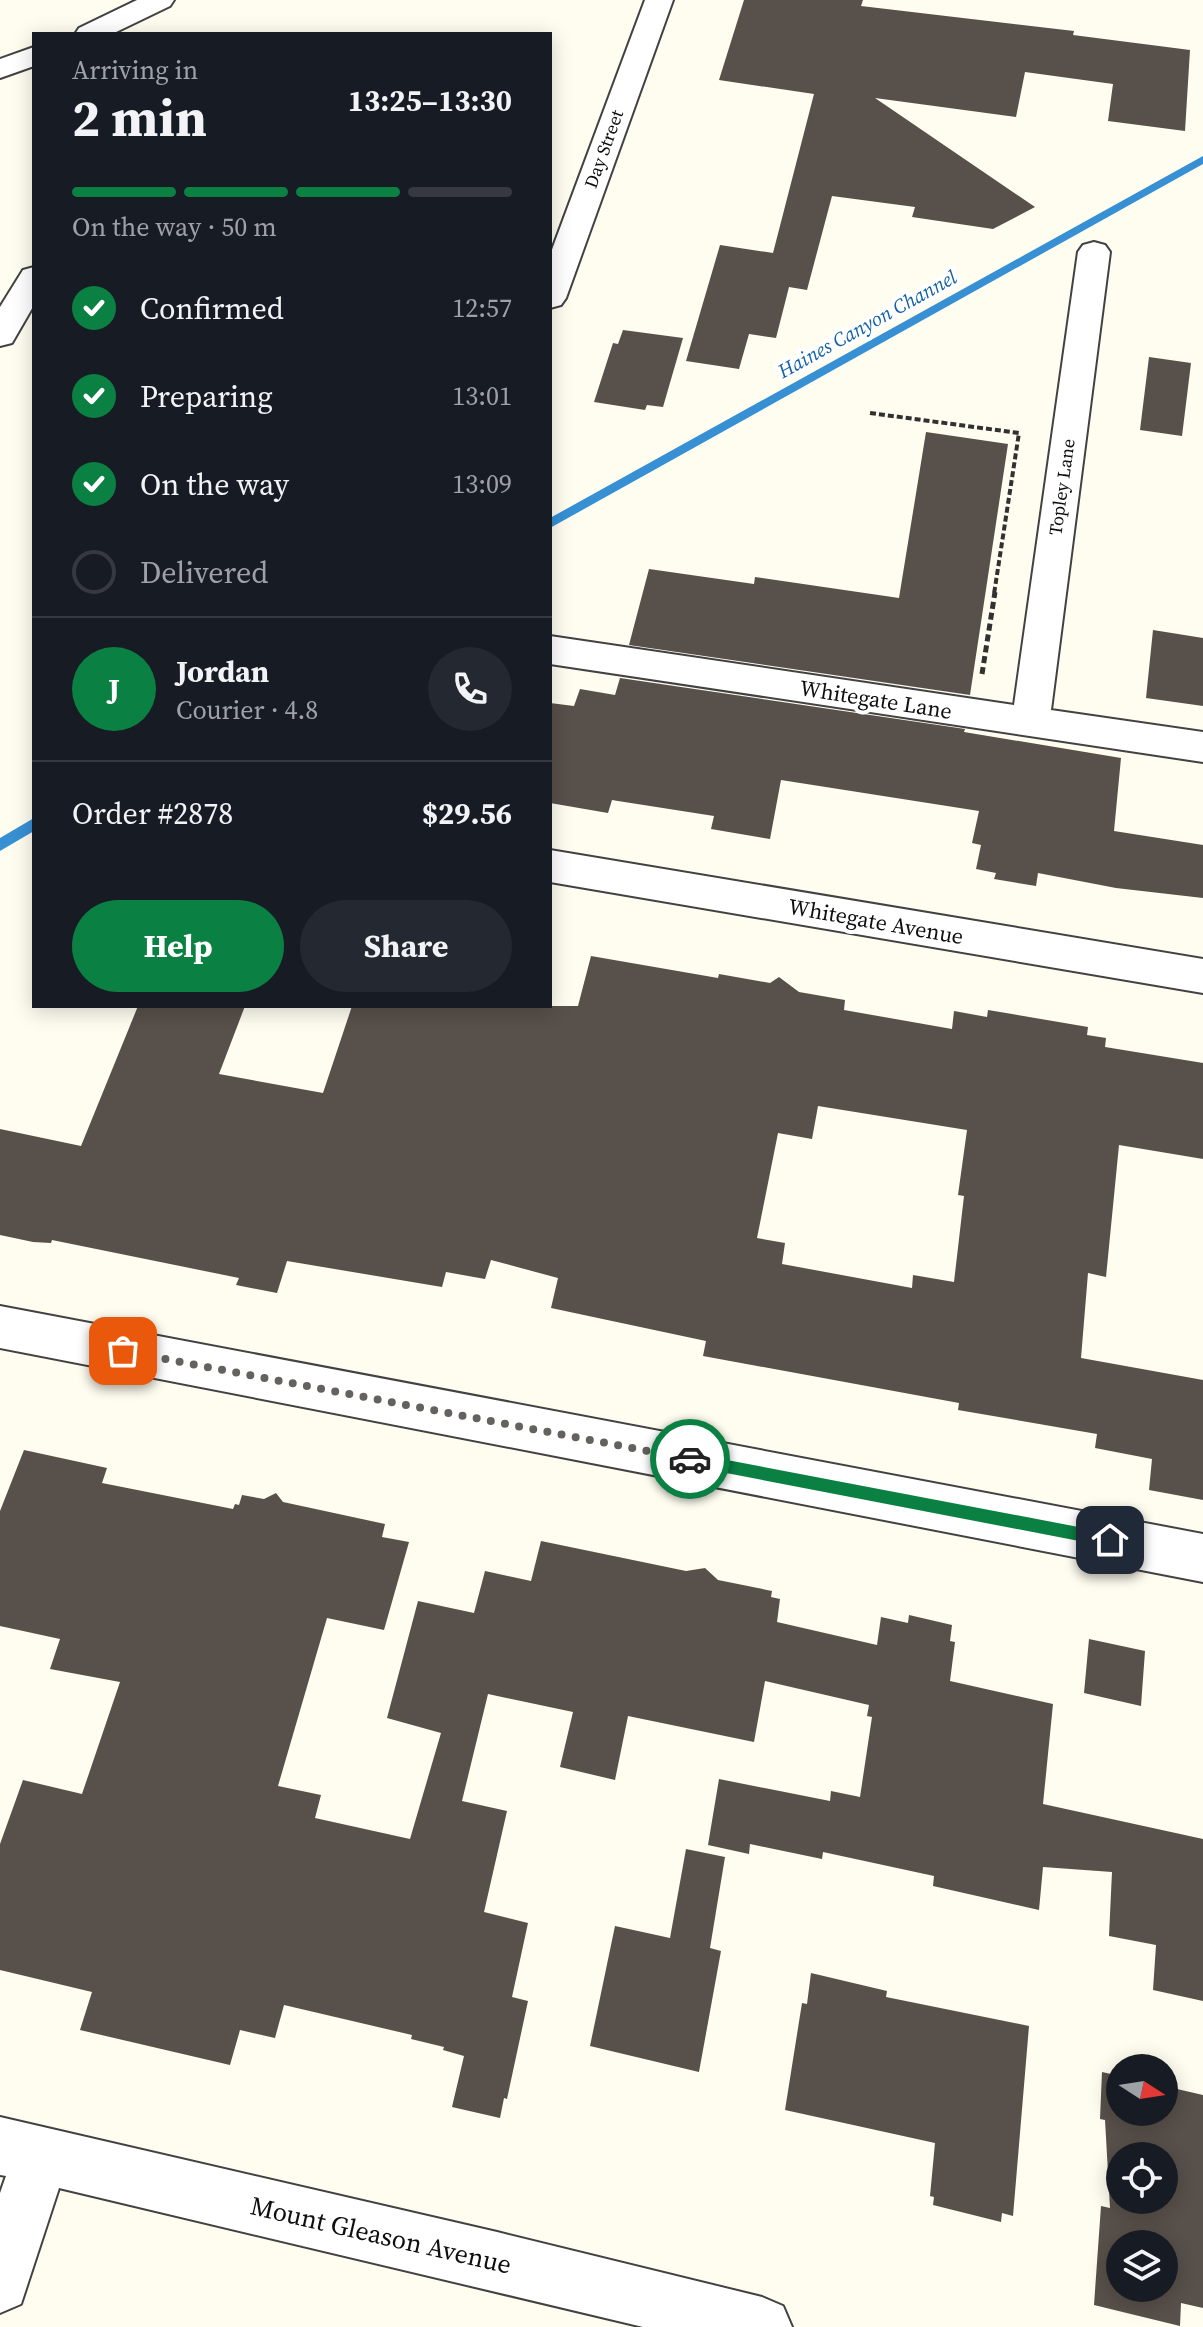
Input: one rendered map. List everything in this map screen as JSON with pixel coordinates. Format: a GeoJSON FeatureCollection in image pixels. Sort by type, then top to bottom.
{"type":"FeatureCollection","features":[{"type":"Feature","properties":{"kind":"street"},"geometry":{"type":"LineString","coordinates":[[93,32],[160,0]]}},
{"type":"Feature","properties":{"kind":"street","name":"Day Street"},"geometry":{"type":"LineString","coordinates":[[552,293],[659,0]]}},
{"type":"Feature","properties":{"kind":"street"},"geometry":{"type":"LineString","coordinates":[[0,69],[32,57]]}},
{"type":"Feature","properties":{"kind":"street","name":"Topley Lane"},"geometry":{"type":"LineString","coordinates":[[1030,723],[1094,252]]}},
{"type":"Feature","properties":{"kind":"street"},"geometry":{"type":"LineString","coordinates":[[0,335],[32,280]]}},
{"type":"Feature","properties":{"kind":"street","name":"Whitegate Lane"},"geometry":{"type":"LineString","coordinates":[[552,650],[1203,747]]}},
{"type":"Feature","properties":{"kind":"street","name":"Whitegate Avenue"},"geometry":{"type":"LineString","coordinates":[[552,866],[1203,976]]}},
{"type":"Feature","properties":{"kind":"street"},"geometry":{"type":"LineString","coordinates":[[0,1327],[1203,1558]]}},
{"type":"Feature","properties":{"kind":"street"},"geometry":{"type":"LineString","coordinates":[[0,2283],[20,2151]]}},
{"type":"Feature","properties":{"kind":"street","name":"Mount Gleason Avenue"},"geometry":{"type":"LineString","coordinates":[[20,2151],[497,2261],[762,2327]]}},
{"type":"Feature","properties":{"kind":"path"},"geometry":{"type":"LineString","coordinates":[[870,413],[1019,433],[980,687]]}},
{"type":"Feature","properties":{"kind":"building"},"geometry":{"type":"Polygon","coordinates":[[[744,0],[863,0],[861,6],[1074,31],[1073,35],[1190,50],[1185,131],[1108,121],[1113,84],[1025,72],[1016,117],[875,98],[1035,207],[993,229],[912,217],[915,207],[832,196],[807,290],[789,287],[776,338],[749,334],[739,369],[686,361],[720,245],[773,253],[814,94],[719,80],[744,0]]]}},
{"type":"Feature","properties":{"kind":"building"},"geometry":{"type":"Polygon","coordinates":[[[623,330],[683,338],[663,407],[647,405],[645,410],[594,402],[613,343],[618,344],[623,330]]]}},
{"type":"Feature","properties":{"kind":"building"},"geometry":{"type":"Polygon","coordinates":[[[1149,357],[1191,363],[1182,436],[1140,430],[1149,357]]]}},
{"type":"Feature","properties":{"kind":"building"},"geometry":{"type":"Polygon","coordinates":[[[926,432],[1008,444],[970,695],[629,645],[649,569],[754,584],[755,577],[899,598],[926,432]]]}},
{"type":"Feature","properties":{"kind":"building"},"geometry":{"type":"Polygon","coordinates":[[[1153,630],[1203,638],[1203,706],[1146,698],[1153,630]]]}},
{"type":"Feature","properties":{"kind":"building"},"geometry":{"type":"Polygon","coordinates":[[[620,678],[965,729],[964,732],[1121,758],[1114,831],[1203,845],[1203,898],[1116,888],[1038,873],[1036,886],[994,879],[996,873],[976,869],[981,845],[972,843],[979,811],[781,780],[770,839],[711,829],[714,816],[612,800],[608,813],[552,803],[552,703],[574,706],[580,689],[615,695],[620,678]]]}},
{"type":"Feature","properties":{"kind":"building"},"geometry":{"type":"Polygon","coordinates":[[[591,956],[718,978],[719,974],[770,983],[779,977],[799,992],[845,1000],[844,1010],[952,1029],[954,1011],[987,1017],[988,1010],[1088,1027],[1087,1035],[1106,1038],[1105,1047],[1203,1063],[1203,1159],[1119,1145],[1106,1277],[1088,1273],[1081,1358],[1203,1380],[1203,1500],[1149,1490],[1152,1459],[1095,1448],[1097,1434],[958,1410],[959,1403],[703,1356],[706,1341],[551,1308],[558,1278],[491,1260],[485,1279],[446,1272],[442,1287],[287,1261],[277,1293],[236,1285],[239,1278],[52,1240],[51,1243],[33,1242],[0,1235],[0,1129],[81,1146],[137,1008],[244,1008],[219,1074],[323,1093],[351,1008],[578,1006],[591,956]],[[818,1106],[812,1139],[778,1133],[757,1238],[785,1243],[782,1264],[912,1288],[913,1275],[954,1282],[964,1196],[958,1195],[967,1130],[818,1106]]]}},
{"type":"Feature","properties":{"kind":"building"},"geometry":{"type":"Polygon","coordinates":[[[24,1450],[107,1468],[102,1483],[233,1509],[235,1504],[239,1505],[242,1495],[264,1499],[276,1493],[283,1502],[385,1524],[382,1537],[409,1542],[384,1630],[327,1618],[278,1786],[321,1795],[315,1818],[410,1839],[441,1733],[387,1718],[418,1601],[474,1613],[485,1571],[531,1581],[541,1541],[686,1571],[705,1568],[718,1580],[772,1591],[771,1597],[780,1599],[777,1622],[877,1645],[881,1617],[908,1623],[909,1615],[952,1625],[950,1641],[955,1642],[950,1681],[1053,1704],[1043,1804],[1203,1839],[1203,2001],[1153,1990],[1156,1945],[1109,1936],[1112,1872],[1043,1867],[1039,1910],[933,1886],[934,1876],[823,1852],[822,1859],[750,1844],[749,1854],[708,1845],[719,1779],[830,1801],[831,1791],[860,1797],[872,1717],[867,1716],[869,1705],[765,1681],[754,1742],[628,1716],[615,1780],[560,1767],[573,1712],[488,1694],[462,1801],[507,1811],[484,1912],[528,1923],[512,1997],[528,2001],[500,2118],[452,2107],[464,2056],[443,2050],[444,2047],[411,2039],[412,2035],[284,2005],[275,2038],[240,2030],[230,2065],[80,2030],[92,1992],[0,1970],[0,1844],[23,1780],[82,1794],[120,1682],[50,1669],[60,1639],[0,1626],[0,1511],[24,1450]]]}},
{"type":"Feature","properties":{"kind":"building"},"geometry":{"type":"Polygon","coordinates":[[[1089,1639],[1145,1651],[1141,1706],[1084,1693],[1089,1639]]]}},
{"type":"Feature","properties":{"kind":"building"},"geometry":{"type":"Polygon","coordinates":[[[686,1849],[725,1857],[710,1948],[721,1951],[699,2072],[590,2046],[615,1926],[670,1938],[686,1849]]]}},
{"type":"Feature","properties":{"kind":"building"},"geometry":{"type":"Polygon","coordinates":[[[811,1973],[887,1991],[886,1997],[1029,2026],[1013,2216],[1002,2213],[1001,2222],[933,2205],[934,2197],[930,2196],[935,2143],[785,2110],[802,2003],[807,2004],[811,1973]]]}},
{"type":"Feature","properties":{"kind":"building"},"geometry":{"type":"Polygon","coordinates":[[[1102,2072],[1106,2073],[1106,2126],[1178,2126],[1178,2089],[1203,2095],[1203,2308],[1181,2303],[1180,2326],[1094,2305],[1101,2206],[1106,2207],[1106,2214],[1178,2214],[1178,2142],[1106,2142],[1105,2120],[1100,2119],[1102,2072]]]}},
{"type":"Feature","properties":{"kind":"waterway","name":"Haines Canyon Channel"},"geometry":{"type":"LineString","coordinates":[[552,523],[1203,159]]}},
{"type":"Feature","properties":{"kind":"waterway","name":"Haines Canyon Channel"},"geometry":{"type":"LineString","coordinates":[[0,845],[32,825]]}},
{"type":"Feature","properties":{"kind":"way so far"},"geometry":{"type":"LineString","coordinates":[[123,1351],[690,1459]]}},
{"type":"Feature","properties":{"kind":"route"},"geometry":{"type":"LineString","coordinates":[[690,1459],[1110,1540]]}}]}
